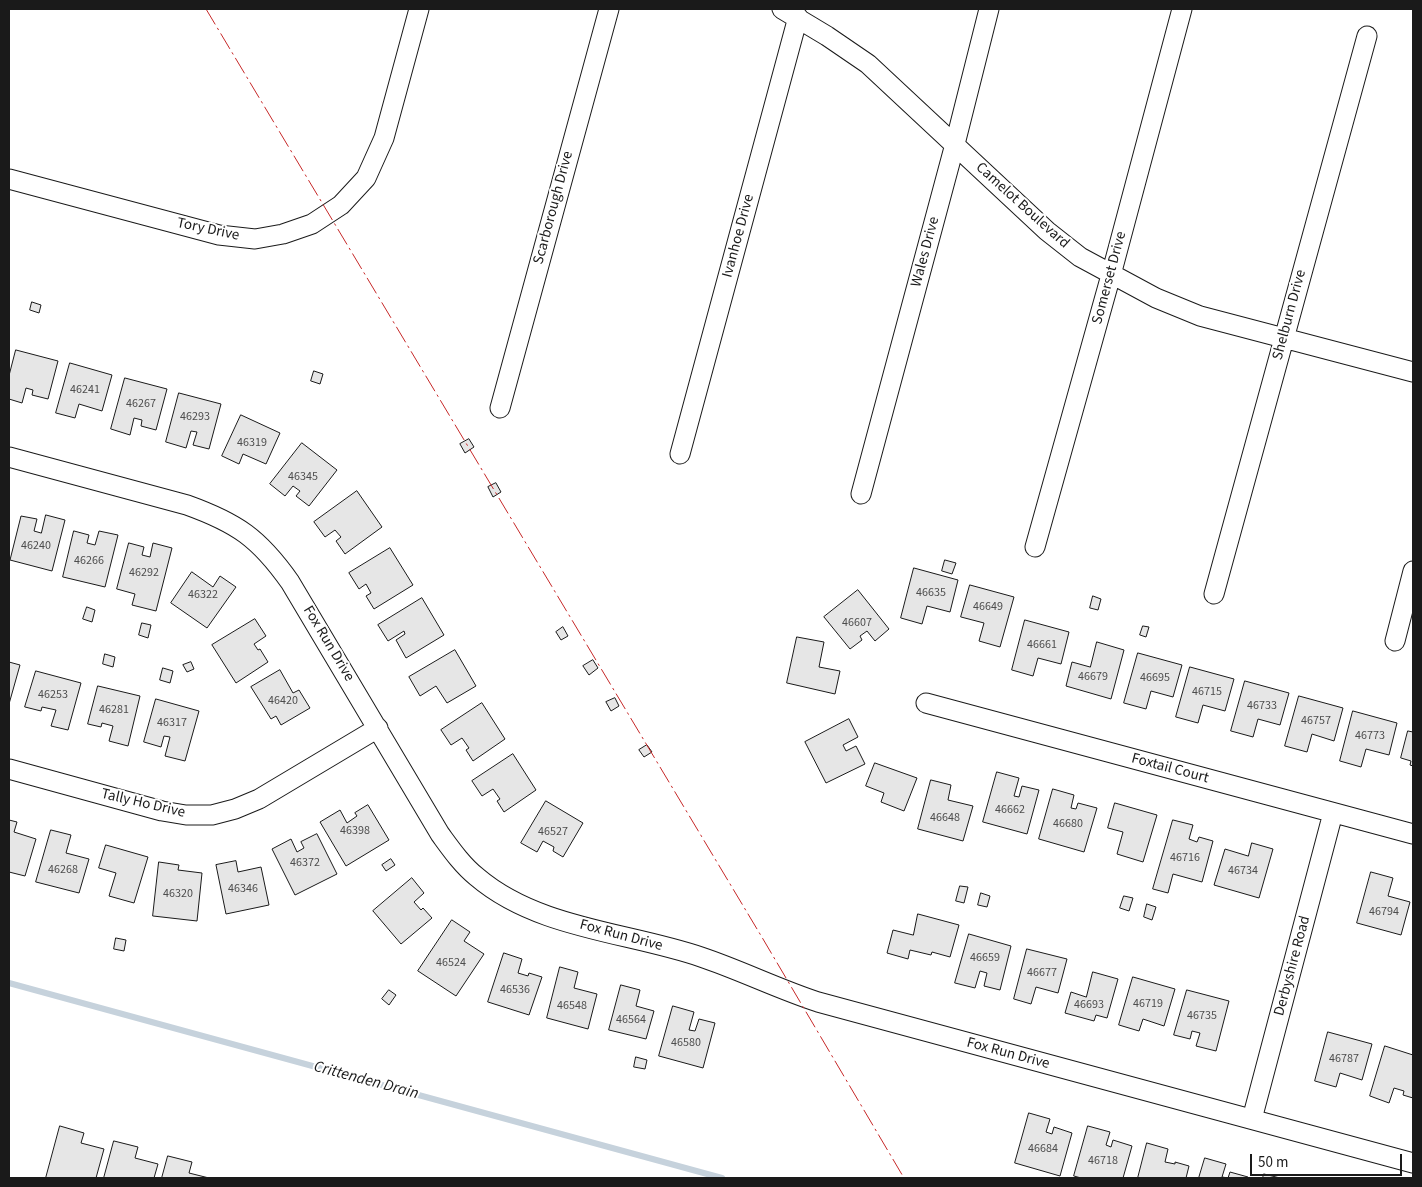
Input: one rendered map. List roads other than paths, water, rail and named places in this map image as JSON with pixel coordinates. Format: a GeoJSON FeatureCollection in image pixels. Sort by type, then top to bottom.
{"type":"FeatureCollection","features":[{"type":"Feature","properties":{"kind":"street","name":"Tory Drive"},"geometry":{"type":"LineString","coordinates":[[9,179],[219,235],[255,239],[283,234],[312,224],[340,205],[366,178],[384,138],[419,9]]}},
{"type":"Feature","properties":{"kind":"street","name":"Scarborough Drive"},"geometry":{"type":"LineString","coordinates":[[500,408],[608,9]]}},
{"type":"Feature","properties":{"kind":"street","name":"Wales Drive"},"geometry":{"type":"LineString","coordinates":[[861,494],[990,9]]}},
{"type":"Feature","properties":{"kind":"street","name":"Somerset Drive"},"geometry":{"type":"LineString","coordinates":[[1035,547],[1111,275],[1182,9]]}},
{"type":"Feature","properties":{"kind":"street","name":"Camelot Boulevard"},"geometry":{"type":"LineString","coordinates":[[790,13],[868,64],[955,144],[1046,232],[1080,257],[1111,275],[1156,298],[1200,316],[1413,372]]}},
{"type":"Feature","properties":{"kind":"street","name":"Ivanhoe Drive"},"geometry":{"type":"LineString","coordinates":[[680,454],[790,13]]}},
{"type":"Feature","properties":{"kind":"street","name":"Shelburn Drive"},"geometry":{"type":"LineString","coordinates":[[1214,594],[1367,36]]}},
{"type":"Feature","properties":{"kind":"street","name":"Fox Run Drive"},"geometry":{"type":"LineString","coordinates":[[9,456],[187,505],[212,514],[234,525],[256,540],[275,560],[290,582],[440,834],[476,877],[499,893],[525,907],[553,918],[700,956],[787,992],[818,1002],[1413,1163]]}},
{"type":"Feature","properties":{"kind":"street"},"geometry":{"type":"LineString","coordinates":[[1395,641],[1413,571]]}},
{"type":"Feature","properties":{"kind":"street","name":"Foxtail Court"},"geometry":{"type":"LineString","coordinates":[[926,703],[1413,834]]}},
{"type":"Feature","properties":{"kind":"street","name":"Tally Ho Drive"},"geometry":{"type":"LineString","coordinates":[[9,769],[162,811],[186,815],[212,815],[235,809],[259,799],[378,728]]}},
{"type":"Feature","properties":{"kind":"street","name":"Derbyshire Road"},"geometry":{"type":"LineString","coordinates":[[1252,1119],[1333,813]]}},
{"type":"Feature","properties":{"kind":"waterway","name":"Crittenden Drain"},"geometry":{"type":"LineString","coordinates":[[9,983],[722,1178]]}}]}
